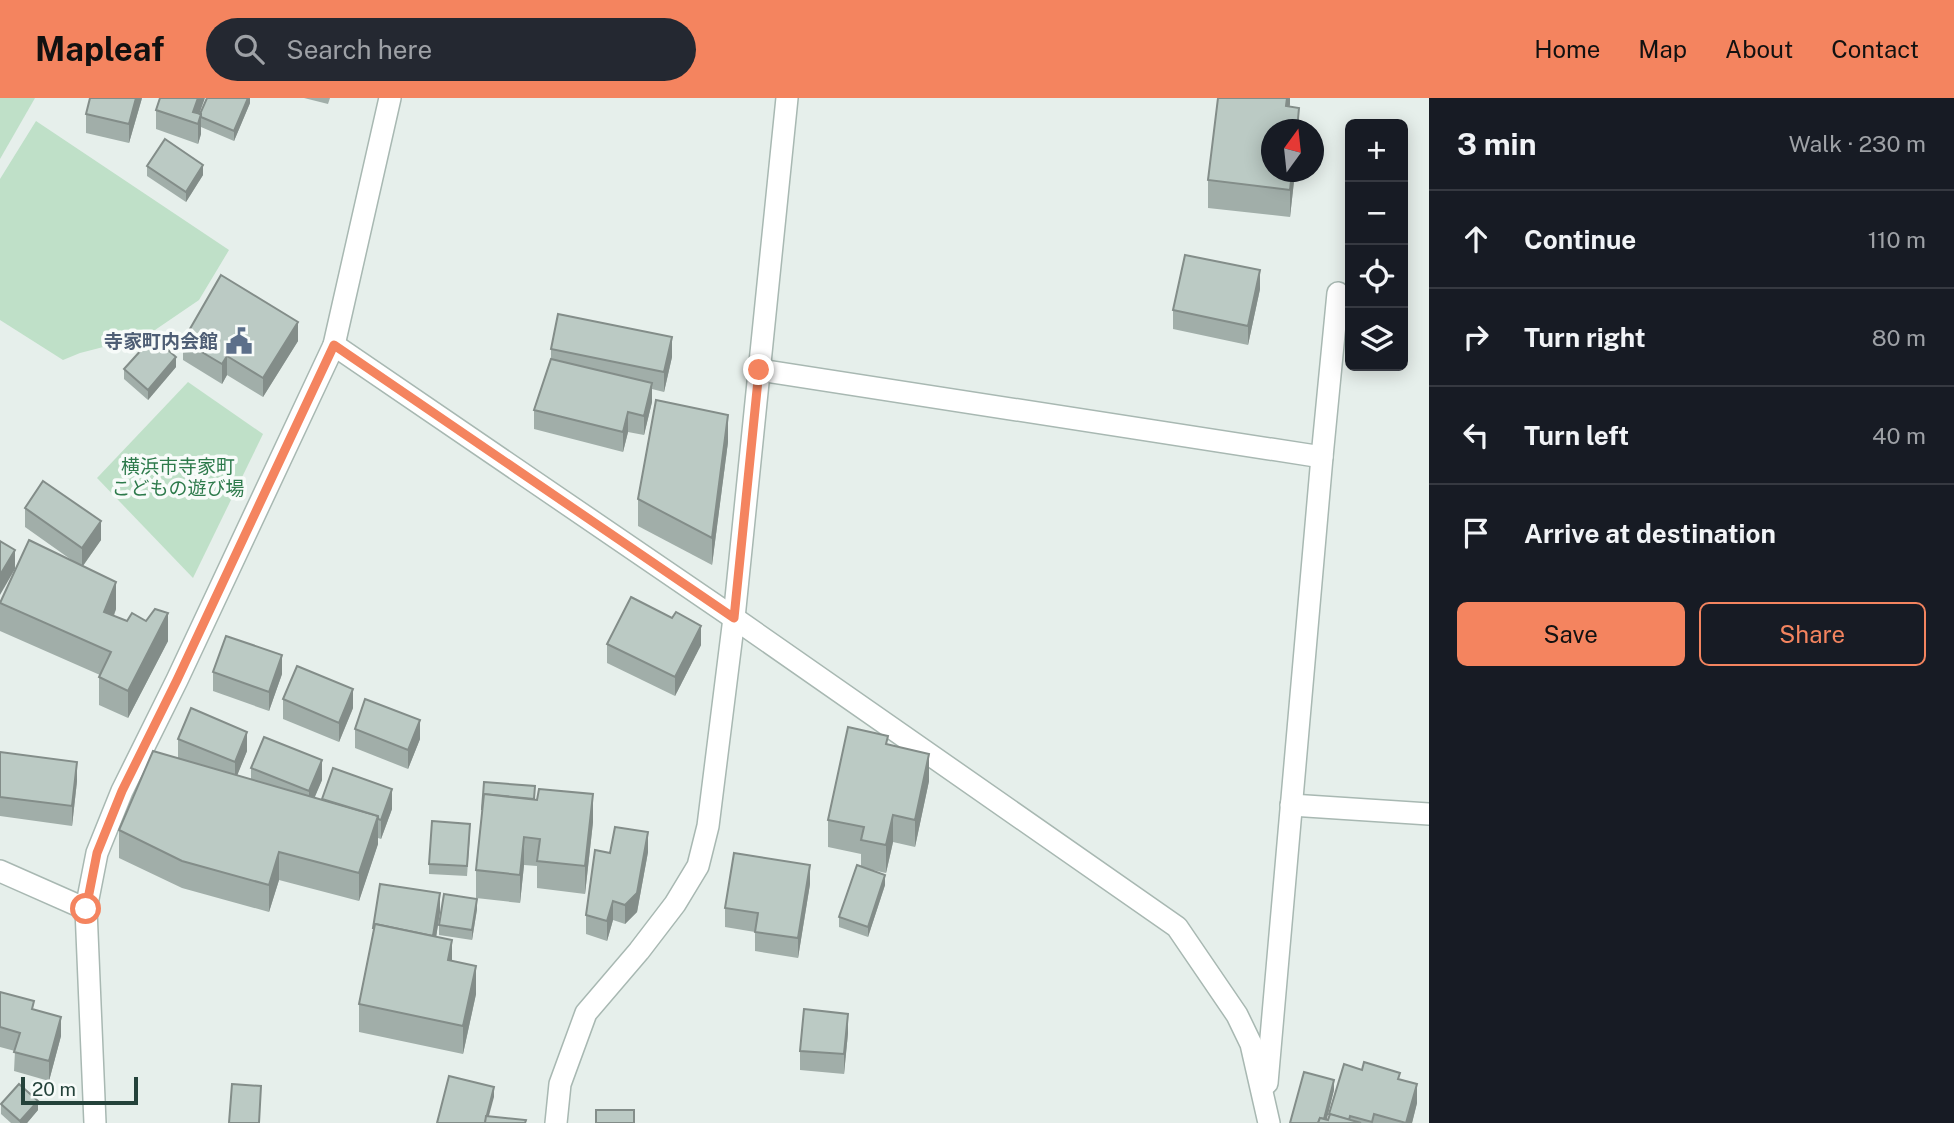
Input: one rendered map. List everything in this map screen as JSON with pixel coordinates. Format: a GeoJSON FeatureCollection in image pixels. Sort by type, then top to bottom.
{"type":"FeatureCollection","features":[{"type":"Feature","properties":{"kind":"street"},"geometry":{"type":"LineString","coordinates":[[95,1123],[86,909],[97,853],[122,791],[334,345],[390,98]]}},
{"type":"Feature","properties":{"kind":"street"},"geometry":{"type":"LineString","coordinates":[[556,1123],[560,1084],[586,1013],[675,904],[698,866],[708,826],[734,618],[787,98]]}},
{"type":"Feature","properties":{"kind":"street"},"geometry":{"type":"LineString","coordinates":[[1267,1113],[1291,805],[1338,293]]}},
{"type":"Feature","properties":{"kind":"street"},"geometry":{"type":"LineString","coordinates":[[334,345],[734,618],[1177,927],[1237,1015],[1251,1044],[1267,1113]]}},
{"type":"Feature","properties":{"kind":"street"},"geometry":{"type":"LineString","coordinates":[[759,370],[1322,457]]}},
{"type":"Feature","properties":{"kind":"street"},"geometry":{"type":"LineString","coordinates":[[1291,805],[1429,814]]}},
{"type":"Feature","properties":{"kind":"street"},"geometry":{"type":"LineString","coordinates":[[0,872],[86,909]]}},
{"type":"Feature","properties":{"kind":"green space"},"geometry":{"type":"Polygon","coordinates":[[[0,98],[35,98],[0,159],[0,98]]]}},
{"type":"Feature","properties":{"kind":"green space"},"geometry":{"type":"Polygon","coordinates":[[[36,121],[229,250],[199,300],[155,330],[63,360],[0,320],[0,179],[36,121]]]}},
{"type":"Feature","properties":{"kind":"green space","name":"横浜市寺家町 こどもの遊び場"},"geometry":{"type":"Polygon","coordinates":[[[188,382],[263,434],[193,578],[97,478],[188,382]]]}},
{"type":"Feature","properties":{"kind":"building"},"geometry":{"type":"Polygon","coordinates":[[[90,98],[136,98],[129,124],[86,114],[90,98]]]}},
{"type":"Feature","properties":{"kind":"building"},"geometry":{"type":"Polygon","coordinates":[[[160,98],[198,98],[193,112],[201,114],[198,124],[156,110],[160,98]]]}},
{"type":"Feature","properties":{"kind":"building"},"geometry":{"type":"Polygon","coordinates":[[[207,98],[248,98],[234,131],[201,117],[207,98]]]}},
{"type":"Feature","properties":{"kind":"building"},"geometry":{"type":"Polygon","coordinates":[[[1218,98],[1287,98],[1286,106],[1299,108],[1298,119],[1261,119],[1261,182],[1291,182],[1290,190],[1208,180],[1218,98]]]}},
{"type":"Feature","properties":{"kind":"building"},"geometry":{"type":"Polygon","coordinates":[[[165,139],[203,165],[186,192],[147,166],[165,139]]]}},
{"type":"Feature","properties":{"kind":"building"},"geometry":{"type":"Polygon","coordinates":[[[1185,255],[1260,270],[1248,326],[1173,310],[1185,255]]]}},
{"type":"Feature","properties":{"kind":"building"},"geometry":{"type":"Polygon","coordinates":[[[221,275],[298,322],[263,378],[227,356],[222,364],[183,341],[221,275]]]}},
{"type":"Feature","properties":{"kind":"building"},"geometry":{"type":"Polygon","coordinates":[[[558,314],[672,337],[664,372],[551,349],[558,314]]]}},
{"type":"Feature","properties":{"kind":"building"},"geometry":{"type":"Polygon","coordinates":[[[153,337],[176,357],[148,390],[124,369],[153,337]]]}},
{"type":"Feature","properties":{"kind":"building"},"geometry":{"type":"Polygon","coordinates":[[[551,359],[652,383],[644,416],[628,412],[623,432],[534,410],[551,359]]]}},
{"type":"Feature","properties":{"kind":"building"},"geometry":{"type":"Polygon","coordinates":[[[656,400],[728,415],[712,538],[638,499],[656,400]]]}},
{"type":"Feature","properties":{"kind":"building"},"geometry":{"type":"Polygon","coordinates":[[[43,481],[101,521],[82,548],[25,508],[43,481]]]}},
{"type":"Feature","properties":{"kind":"building"},"geometry":{"type":"Polygon","coordinates":[[[29,540],[116,582],[104,612],[127,621],[132,613],[146,621],[155,609],[168,613],[128,691],[99,677],[111,652],[0,603],[29,540]]]}},
{"type":"Feature","properties":{"kind":"building"},"geometry":{"type":"Polygon","coordinates":[[[0,541],[15,550],[0,575],[0,541]]]}},
{"type":"Feature","properties":{"kind":"building"},"geometry":{"type":"Polygon","coordinates":[[[631,597],[672,618],[676,612],[701,626],[675,677],[607,644],[631,597]]]}},
{"type":"Feature","properties":{"kind":"building"},"geometry":{"type":"Polygon","coordinates":[[[226,636],[282,655],[269,692],[213,672],[226,636]]]}},
{"type":"Feature","properties":{"kind":"building"},"geometry":{"type":"Polygon","coordinates":[[[297,666],[353,689],[339,723],[283,699],[297,666]]]}},
{"type":"Feature","properties":{"kind":"building"},"geometry":{"type":"Polygon","coordinates":[[[365,699],[420,720],[408,750],[355,729],[365,699]]]}},
{"type":"Feature","properties":{"kind":"building"},"geometry":{"type":"Polygon","coordinates":[[[191,708],[247,732],[235,762],[178,739],[191,708]]]}},
{"type":"Feature","properties":{"kind":"building"},"geometry":{"type":"Polygon","coordinates":[[[848,727],[888,736],[886,744],[929,754],[915,820],[893,815],[886,845],[861,840],[864,827],[828,820],[848,727]]]}},
{"type":"Feature","properties":{"kind":"building"},"geometry":{"type":"Polygon","coordinates":[[[264,737],[322,760],[309,791],[251,768],[264,737]]]}},
{"type":"Feature","properties":{"kind":"building"},"geometry":{"type":"Polygon","coordinates":[[[153,751],[378,816],[359,873],[279,852],[269,885],[182,861],[119,830],[153,751]]]}},
{"type":"Feature","properties":{"kind":"building"},"geometry":{"type":"Polygon","coordinates":[[[0,752],[77,762],[72,806],[0,797],[0,752]]]}},
{"type":"Feature","properties":{"kind":"building"},"geometry":{"type":"Polygon","coordinates":[[[333,768],[392,789],[381,820],[378,816],[322,799],[333,768]]]}},
{"type":"Feature","properties":{"kind":"building"},"geometry":{"type":"Polygon","coordinates":[[[484,782],[535,786],[534,799],[484,794],[482,809],[484,782]]]}},
{"type":"Feature","properties":{"kind":"building"},"geometry":{"type":"Polygon","coordinates":[[[539,789],[593,794],[585,866],[537,861],[540,839],[524,837],[520,875],[476,870],[484,794],[537,800],[539,789]]]}},
{"type":"Feature","properties":{"kind":"building"},"geometry":{"type":"Polygon","coordinates":[[[432,821],[470,824],[467,866],[429,864],[432,821]]]}},
{"type":"Feature","properties":{"kind":"building"},"geometry":{"type":"Polygon","coordinates":[[[615,827],[648,832],[637,893],[625,905],[613,901],[607,921],[586,915],[595,850],[610,853],[615,827]]]}},
{"type":"Feature","properties":{"kind":"building"},"geometry":{"type":"Polygon","coordinates":[[[734,853],[810,865],[798,938],[755,932],[758,913],[725,908],[734,853]]]}},
{"type":"Feature","properties":{"kind":"building"},"geometry":{"type":"Polygon","coordinates":[[[857,865],[885,875],[868,927],[839,917],[857,865]]]}},
{"type":"Feature","properties":{"kind":"building"},"geometry":{"type":"Polygon","coordinates":[[[380,884],[440,893],[433,936],[375,924],[373,928],[380,884]]]}},
{"type":"Feature","properties":{"kind":"building"},"geometry":{"type":"Polygon","coordinates":[[[444,894],[477,899],[472,930],[439,925],[444,894]]]}},
{"type":"Feature","properties":{"kind":"building"},"geometry":{"type":"Polygon","coordinates":[[[375,924],[452,940],[448,960],[476,966],[463,1026],[359,1004],[375,924]]]}},
{"type":"Feature","properties":{"kind":"building"},"geometry":{"type":"Polygon","coordinates":[[[0,992],[34,1001],[32,1009],[61,1017],[49,1061],[14,1052],[20,1033],[0,1027],[0,992]]]}},
{"type":"Feature","properties":{"kind":"building"},"geometry":{"type":"Polygon","coordinates":[[[804,1009],[848,1014],[844,1054],[800,1051],[804,1009]]]}},
{"type":"Feature","properties":{"kind":"building"},"geometry":{"type":"Polygon","coordinates":[[[1364,1062],[1400,1073],[1398,1079],[1417,1084],[1406,1123],[1374,1114],[1372,1122],[1350,1116],[1349,1120],[1329,1114],[1344,1064],[1362,1070],[1364,1062]]]}},
{"type":"Feature","properties":{"kind":"building"},"geometry":{"type":"Polygon","coordinates":[[[1304,1072],[1334,1080],[1324,1119],[1320,1118],[1318,1123],[1290,1123],[1304,1072]]]}},
{"type":"Feature","properties":{"kind":"building"},"geometry":{"type":"Polygon","coordinates":[[[449,1076],[494,1087],[485,1123],[437,1123],[449,1076]]]}},
{"type":"Feature","properties":{"kind":"building"},"geometry":{"type":"Polygon","coordinates":[[[19,1084],[38,1101],[20,1121],[1,1104],[19,1084]]]}},
{"type":"Feature","properties":{"kind":"building"},"geometry":{"type":"Polygon","coordinates":[[[232,1084],[261,1086],[259,1123],[229,1123],[232,1084]]]}},
{"type":"Feature","properties":{"kind":"building"},"geometry":{"type":"Polygon","coordinates":[[[596,1110],[634,1110],[634,1123],[596,1123],[596,1110]]]}},
{"type":"Feature","properties":{"kind":"building"},"geometry":{"type":"Polygon","coordinates":[[[1330,1114],[1361,1123],[1318,1123],[1320,1118],[1328,1120],[1330,1114]]]}},
{"type":"Feature","properties":{"kind":"building"},"geometry":{"type":"Polygon","coordinates":[[[486,1116],[526,1120],[525,1123],[485,1123],[486,1116]]]}},
{"type":"Feature","properties":{"kind":"place","name":"寺家町内会館"},"geometry":{"type":"Point","coordinates":[239,341]}},
{"type":"Feature","properties":{"kind":"route"},"geometry":{"type":"LineString","coordinates":[[86,909],[97,853],[122,791],[334,345],[734,618],[759,370]]}}]}
